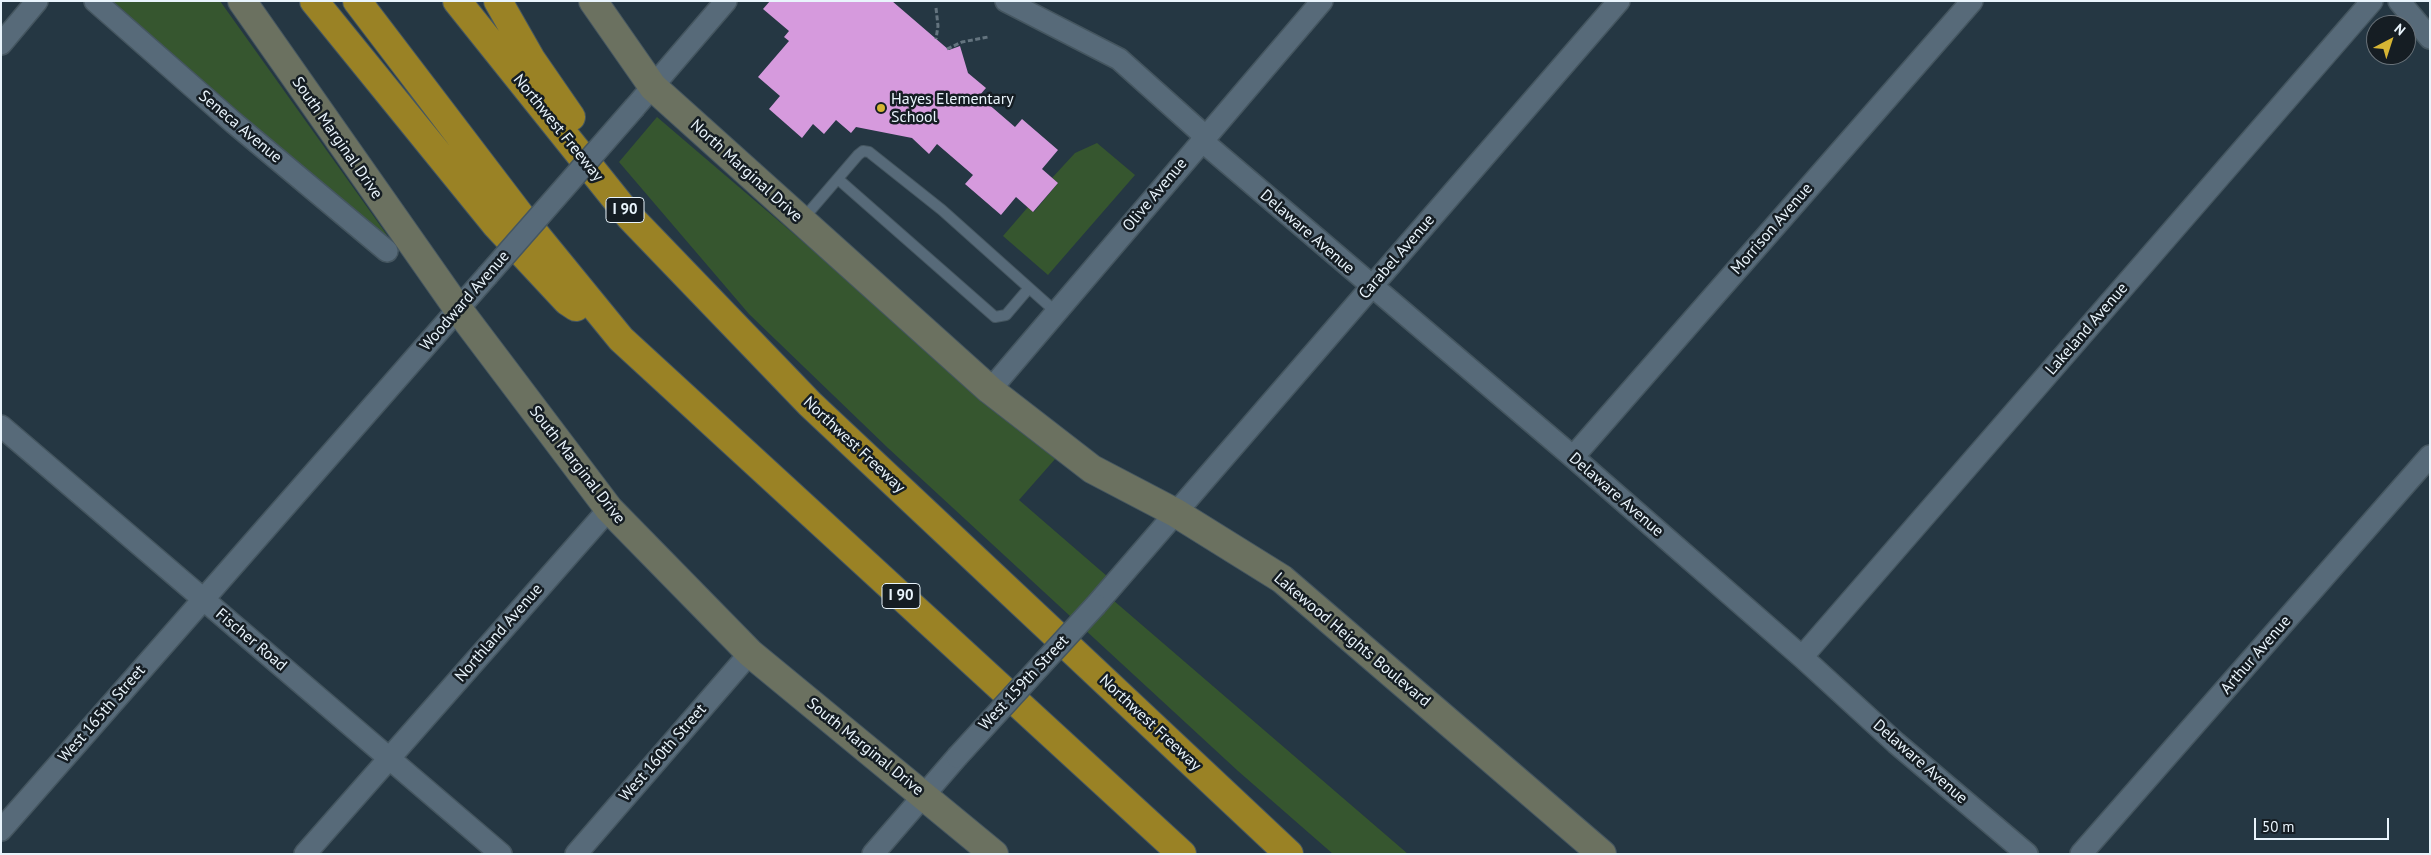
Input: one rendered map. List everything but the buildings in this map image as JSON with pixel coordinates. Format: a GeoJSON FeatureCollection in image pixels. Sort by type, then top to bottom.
{"type":"FeatureCollection","features":[{"type":"Feature","properties":{"kind":"highway"},"geometry":{"type":"LineString","coordinates":[[314,1],[496,225],[567,301],[621,339]]}},
{"type":"Feature","properties":{"kind":"highway","name":"I 90"},"geometry":{"type":"LineString","coordinates":[[357,1],[523,219],[621,339],[1182,854]]}},
{"type":"Feature","properties":{"kind":"highway","name":"Northwest Freeway"},"geometry":{"type":"LineString","coordinates":[[457,1],[630,217],[810,404],[1290,854]]}},
{"type":"Feature","properties":{"kind":"highway"},"geometry":{"type":"LineString","coordinates":[[498,1],[531,59],[620,188],[810,404]]}},
{"type":"Feature","properties":{"kind":"highway"},"geometry":{"type":"LineString","coordinates":[[1250,817],[1296,854]]}},
{"type":"Feature","properties":{"kind":"main road","name":"South Marginal Drive"},"geometry":{"type":"LineString","coordinates":[[242,1],[458,309],[608,509],[750,653],[994,854]]}},
{"type":"Feature","properties":{"kind":"main road","name":"North Marginal Drive"},"geometry":{"type":"LineString","coordinates":[[593,1],[653,87],[918,326]]}},
{"type":"Feature","properties":{"kind":"main road","name":"Lakewood Heights Boulevard"},"geometry":{"type":"LineString","coordinates":[[918,326],[990,390],[1092,470],[1176,513],[1282,579],[1602,854]]}},
{"type":"Feature","properties":{"kind":"street"},"geometry":{"type":"LineString","coordinates":[[1,44],[37,1]]}},
{"type":"Feature","properties":{"kind":"street","name":"Seneca Avenue"},"geometry":{"type":"LineString","coordinates":[[95,1],[234,123],[387,251]]}},
{"type":"Feature","properties":{"kind":"street","name":"Woodward Avenue"},"geometry":{"type":"LineString","coordinates":[[204,599],[653,87],[726,1]]}},
{"type":"Feature","properties":{"kind":"street","name":"Delaware Avenue"},"geometry":{"type":"LineString","coordinates":[[1006,1],[1045,9],[1119,59],[1203,138],[1371,287],[1573,457],[1802,657],[1896,743],[2027,854]]}},
{"type":"Feature","properties":{"kind":"street","name":"Olive Avenue"},"geometry":{"type":"LineString","coordinates":[[990,390],[1203,138],[1322,1]]}},
{"type":"Feature","properties":{"kind":"street","name":"Carabel Avenue"},"geometry":{"type":"LineString","coordinates":[[1176,513],[1619,1]]}},
{"type":"Feature","properties":{"kind":"street","name":"Morrison Avenue"},"geometry":{"type":"LineString","coordinates":[[1573,457],[1972,1]]}},
{"type":"Feature","properties":{"kind":"street","name":"Lakeland Avenue"},"geometry":{"type":"LineString","coordinates":[[1802,657],[2372,1]]}},
{"type":"Feature","properties":{"kind":"street"},"geometry":{"type":"LineString","coordinates":[[2399,1],[2430,38]]}},
{"type":"Feature","properties":{"kind":"street","name":"Fischer Road"},"geometry":{"type":"LineString","coordinates":[[1,426],[501,854]]}},
{"type":"Feature","properties":{"kind":"street","name":"Arthur Avenue"},"geometry":{"type":"LineString","coordinates":[[2082,854],[2430,456]]}},
{"type":"Feature","properties":{"kind":"street","name":"Northland Avenue"},"geometry":{"type":"LineString","coordinates":[[305,854],[608,509]]}},
{"type":"Feature","properties":{"kind":"street","name":"West 159th Street"},"geometry":{"type":"LineString","coordinates":[[873,854],[957,757],[1096,605],[1176,513]]}},
{"type":"Feature","properties":{"kind":"street","name":"West 165th Street"},"geometry":{"type":"LineString","coordinates":[[1,830],[204,599]]}},
{"type":"Feature","properties":{"kind":"street","name":"West 160th Street"},"geometry":{"type":"LineString","coordinates":[[576,854],[750,653]]}},
{"type":"Feature","properties":{"kind":"lane"},"geometry":{"type":"LineString","coordinates":[[801,221],[863,150],[877,156],[1056,312]]}},
{"type":"Feature","properties":{"kind":"lane"},"geometry":{"type":"LineString","coordinates":[[838,178],[995,317],[1006,315],[1029,288]]}},
{"type":"Feature","properties":{"kind":"path"},"geometry":{"type":"LineString","coordinates":[[936,8],[938,26],[936,39]]}},
{"type":"Feature","properties":{"kind":"path"},"geometry":{"type":"LineString","coordinates":[[947,49],[962,42],[988,36]]}},
{"type":"Feature","properties":{"kind":"green space"},"geometry":{"type":"Polygon","coordinates":[[[109,1],[220,1],[387,235],[385,236],[242,116],[109,1]]]}},
{"type":"Feature","properties":{"kind":"green space"},"geometry":{"type":"Polygon","coordinates":[[[657,117],[1056,458],[1019,500],[1108,577],[1099,588],[1408,854],[1333,854],[1238,771],[888,448],[749,314],[619,162],[657,117]]]}},
{"type":"Feature","properties":{"kind":"green space"},"geometry":{"type":"Polygon","coordinates":[[[1097,143],[1135,175],[1048,275],[1003,236],[1028,207],[1034,212],[1058,183],[1052,178],[1075,153],[1097,143]]]}},
{"type":"Feature","properties":{"kind":"place","name":"Hayes Elementary School"},"geometry":{"type":"Point","coordinates":[881,108]}}]}
